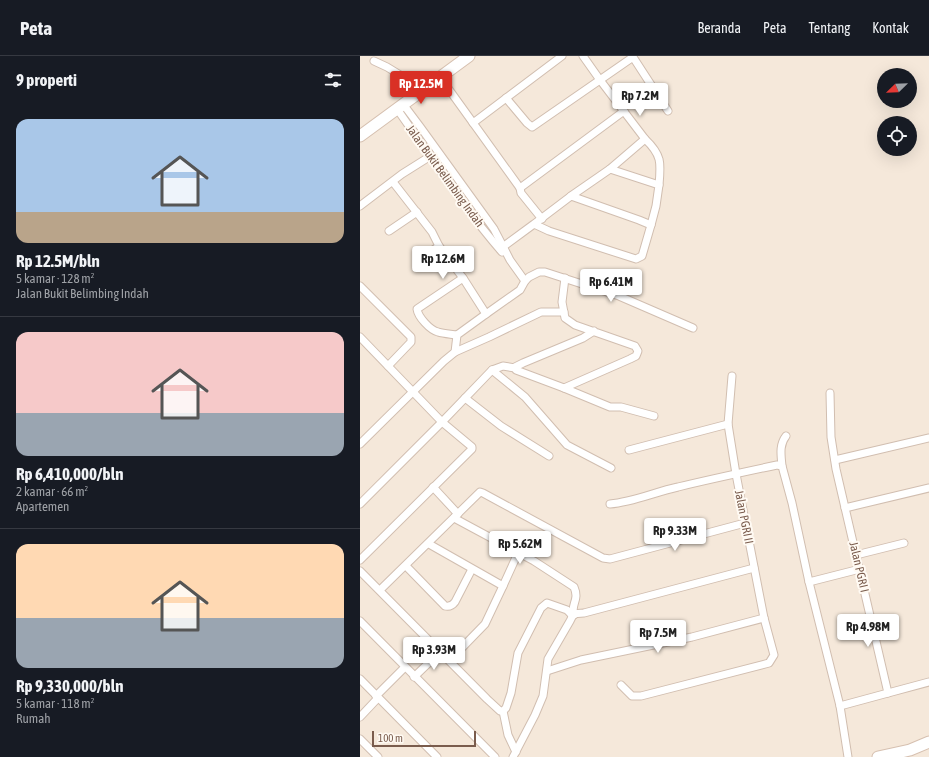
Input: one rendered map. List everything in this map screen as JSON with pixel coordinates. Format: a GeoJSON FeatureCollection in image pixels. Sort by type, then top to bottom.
{"type":"FeatureCollection","features":[{"type":"Feature","properties":{"kind":"street"},"geometry":{"type":"LineString","coordinates":[[360,136],[469,56]]}},
{"type":"Feature","properties":{"kind":"street"},"geometry":{"type":"LineString","coordinates":[[473,123],[562,56]]}},
{"type":"Feature","properties":{"kind":"street"},"geometry":{"type":"LineString","coordinates":[[534,224],[549,231],[636,259],[642,256],[656,206],[660,170],[659,159],[655,149],[645,139],[583,56]]}},
{"type":"Feature","properties":{"kind":"street"},"geometry":{"type":"LineString","coordinates":[[506,98],[526,123],[532,127],[634,57],[668,111]]}},
{"type":"Feature","properties":{"kind":"street"},"geometry":{"type":"LineString","coordinates":[[374,61],[387,66],[423,89]]}},
{"type":"Feature","properties":{"kind":"street"},"geometry":{"type":"LineString","coordinates":[[440,77],[520,188],[521,193],[542,218]]}},
{"type":"Feature","properties":{"kind":"street","name":"Jalan Bukit Belimbing Indah"},"geometry":{"type":"LineString","coordinates":[[400,107],[429,157],[487,234],[502,248]]}},
{"type":"Feature","properties":{"kind":"street","name":"Jalan Bukit Belimbing Indah"},"geometry":{"type":"LineString","coordinates":[[400,107],[421,128],[494,229],[502,248],[525,281]]}},
{"type":"Feature","properties":{"kind":"street"},"geometry":{"type":"LineString","coordinates":[[520,188],[624,111]]}},
{"type":"Feature","properties":{"kind":"street"},"geometry":{"type":"LineString","coordinates":[[502,248],[571,196],[610,169],[645,139]]}},
{"type":"Feature","properties":{"kind":"street"},"geometry":{"type":"LineString","coordinates":[[360,206],[429,157]]}},
{"type":"Feature","properties":{"kind":"street"},"geometry":{"type":"LineString","coordinates":[[610,169],[659,185]]}},
{"type":"Feature","properties":{"kind":"street"},"geometry":{"type":"LineString","coordinates":[[393,182],[432,232],[439,246],[463,278],[486,314]]}},
{"type":"Feature","properties":{"kind":"street"},"geometry":{"type":"LineString","coordinates":[[571,196],[651,225]]}},
{"type":"Feature","properties":{"kind":"street"},"geometry":{"type":"LineString","coordinates":[[389,231],[417,212]]}},
{"type":"Feature","properties":{"kind":"street"},"geometry":{"type":"LineString","coordinates":[[421,259],[439,246]]}},
{"type":"Feature","properties":{"kind":"street"},"geometry":{"type":"LineString","coordinates":[[463,278],[417,309],[420,316],[437,332],[457,335],[520,290],[525,281],[539,272],[545,272],[565,278],[633,302],[693,328]]}},
{"type":"Feature","properties":{"kind":"street"},"geometry":{"type":"LineString","coordinates":[[564,388],[616,367],[636,356],[638,351],[635,346],[575,325],[565,318],[562,302],[565,278]]}},
{"type":"Feature","properties":{"kind":"street"},"geometry":{"type":"LineString","coordinates":[[360,286],[411,337],[411,342],[388,366]]}},
{"type":"Feature","properties":{"kind":"street"},"geometry":{"type":"LineString","coordinates":[[360,444],[455,352],[540,312],[564,312]]}},
{"type":"Feature","properties":{"kind":"street"},"geometry":{"type":"LineString","coordinates":[[515,368],[523,363],[583,338],[594,331]]}},
{"type":"Feature","properties":{"kind":"street"},"geometry":{"type":"LineString","coordinates":[[455,352],[457,335]]}},
{"type":"Feature","properties":{"kind":"street"},"geometry":{"type":"LineString","coordinates":[[360,337],[412,392],[442,422],[471,445],[472,449],[360,560]]}},
{"type":"Feature","properties":{"kind":"street"},"geometry":{"type":"LineString","coordinates":[[360,504],[492,370],[504,366],[515,368],[521,373],[564,388],[610,407],[621,407],[654,416]]}},
{"type":"Feature","properties":{"kind":"street"},"geometry":{"type":"LineString","coordinates":[[492,370],[525,397],[567,445],[611,468]]}},
{"type":"Feature","properties":{"kind":"street","name":"Jalan PGRI II"},"geometry":{"type":"LineString","coordinates":[[621,685],[632,696],[641,696],[769,664],[774,655],[764,618],[745,523],[728,424],[732,376]]}},
{"type":"Feature","properties":{"kind":"street","name":"Jalan PGRI I"},"geometry":{"type":"LineString","coordinates":[[830,393],[831,438],[835,460],[888,693]]}},
{"type":"Feature","properties":{"kind":"street"},"geometry":{"type":"LineString","coordinates":[[465,398],[501,426],[549,456]]}},
{"type":"Feature","properties":{"kind":"street"},"geometry":{"type":"LineString","coordinates":[[629,450],[728,424]]}},
{"type":"Feature","properties":{"kind":"street"},"geometry":{"type":"LineString","coordinates":[[786,436],[782,441],[782,466],[840,706],[848,757]]}},
{"type":"Feature","properties":{"kind":"street"},"geometry":{"type":"LineString","coordinates":[[835,460],[929,438]]}},
{"type":"Feature","properties":{"kind":"street"},"geometry":{"type":"LineString","coordinates":[[610,504],[622,503],[677,487],[777,465],[782,466]]}},
{"type":"Feature","properties":{"kind":"street"},"geometry":{"type":"LineString","coordinates":[[433,487],[456,516],[534,561],[574,587],[576,593],[577,600],[573,608],[572,617],[548,659],[543,696],[515,754]]}},
{"type":"Feature","properties":{"kind":"street"},"geometry":{"type":"LineString","coordinates":[[846,508],[929,488]]}},
{"type":"Feature","properties":{"kind":"street"},"geometry":{"type":"LineString","coordinates":[[380,590],[429,544],[477,493],[481,492],[603,558],[610,559],[745,523]]}},
{"type":"Feature","properties":{"kind":"street"},"geometry":{"type":"LineString","coordinates":[[856,555],[904,543]]}},
{"type":"Feature","properties":{"kind":"street"},"geometry":{"type":"LineString","coordinates":[[429,544],[503,586]]}},
{"type":"Feature","properties":{"kind":"street"},"geometry":{"type":"LineString","coordinates":[[450,660],[485,624],[518,553]]}},
{"type":"Feature","properties":{"kind":"street"},"geometry":{"type":"LineString","coordinates":[[406,566],[445,606],[450,606],[455,602],[472,569]]}},
{"type":"Feature","properties":{"kind":"street"},"geometry":{"type":"LineString","coordinates":[[515,754],[508,735],[503,711],[506,708],[511,693],[518,653],[541,608],[548,603],[567,610],[572,614],[584,614],[754,568]]}},
{"type":"Feature","properties":{"kind":"street"},"geometry":{"type":"LineString","coordinates":[[809,582],[860,570]]}},
{"type":"Feature","properties":{"kind":"street"},"geometry":{"type":"LineString","coordinates":[[360,571],[450,660],[487,699],[500,711],[503,711]]}},
{"type":"Feature","properties":{"kind":"street"},"geometry":{"type":"LineString","coordinates":[[547,671],[581,660],[692,637],[764,618]]}},
{"type":"Feature","properties":{"kind":"street"},"geometry":{"type":"LineString","coordinates":[[360,621],[495,757]]}},
{"type":"Feature","properties":{"kind":"street"},"geometry":{"type":"LineString","coordinates":[[414,677],[441,651]]}},
{"type":"Feature","properties":{"kind":"street"},"geometry":{"type":"LineString","coordinates":[[360,717],[405,667]]}},
{"type":"Feature","properties":{"kind":"street"},"geometry":{"type":"LineString","coordinates":[[360,680],[437,757]]}},
{"type":"Feature","properties":{"kind":"street"},"geometry":{"type":"LineString","coordinates":[[840,706],[929,682]]}},
{"type":"Feature","properties":{"kind":"street"},"geometry":{"type":"LineString","coordinates":[[360,739],[378,757]]}},
{"type":"Feature","properties":{"kind":"street"},"geometry":{"type":"LineString","coordinates":[[878,757],[910,750],[929,742]]}},
{"type":"Feature","properties":{"kind":"shaded area"},"geometry":{"type":"Polygon","coordinates":[[[360,56],[929,56],[929,757],[360,757],[360,56]]]}}]}
